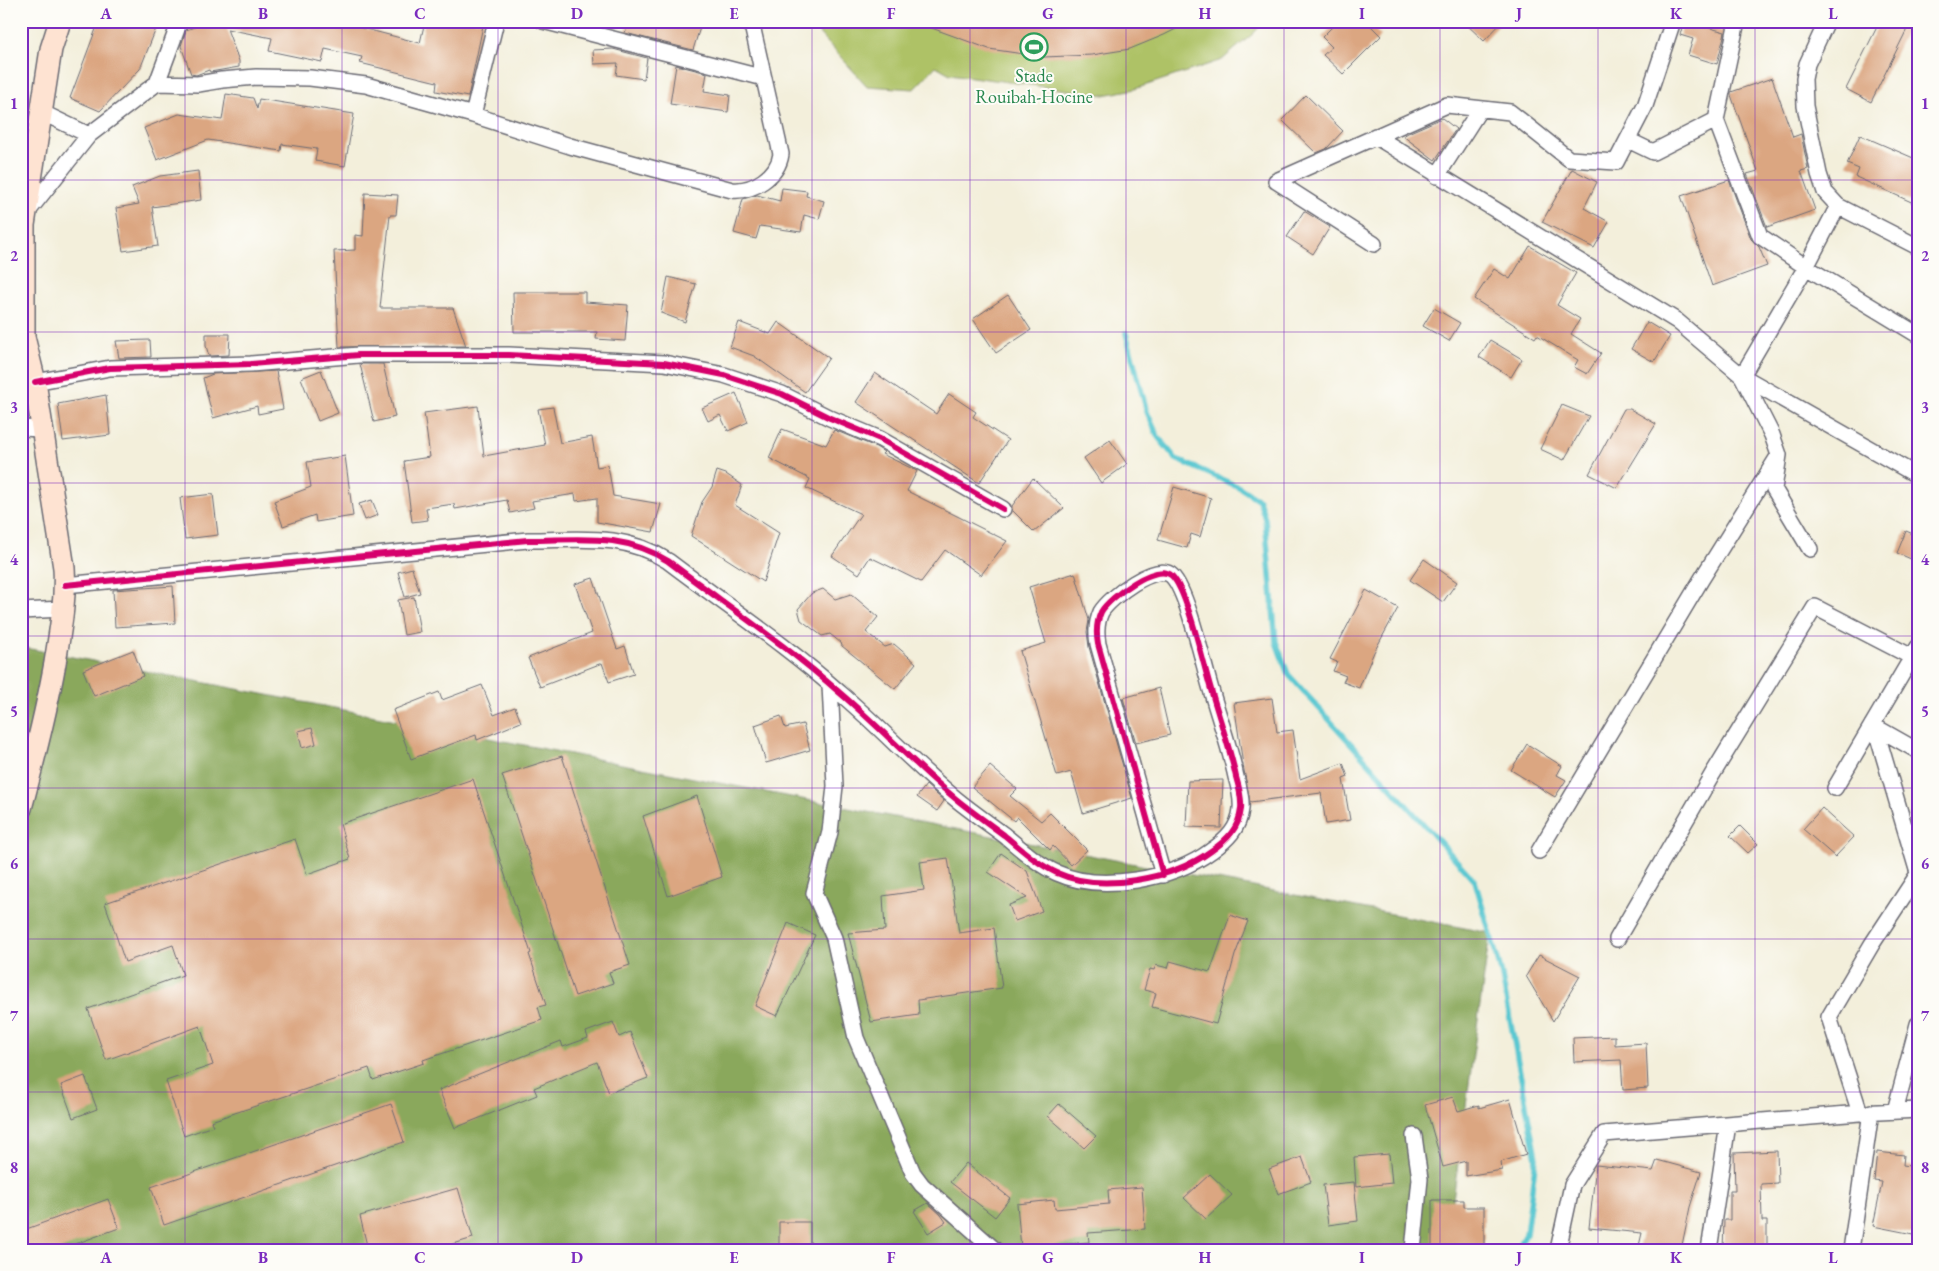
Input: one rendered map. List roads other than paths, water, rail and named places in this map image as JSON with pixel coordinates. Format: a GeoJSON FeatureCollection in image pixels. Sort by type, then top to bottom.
{"type":"FeatureCollection","features":[{"type":"Feature","properties":{"kind":"main road"},"geometry":{"type":"LineString","coordinates":[[21,808],[44,723],[63,609],[65,585],[35,382],[24,337],[24,221],[51,49],[60,21]]}},
{"type":"Feature","properties":{"kind":"street"},"geometry":{"type":"LineString","coordinates":[[24,221],[89,135],[157,83],[180,21]]}},
{"type":"Feature","properties":{"kind":"street"},"geometry":{"type":"LineString","coordinates":[[473,115],[496,21]]}},
{"type":"Feature","properties":{"kind":"street"},"geometry":{"type":"LineString","coordinates":[[543,21],[764,78]]}},
{"type":"Feature","properties":{"kind":"street"},"geometry":{"type":"LineString","coordinates":[[157,83],[198,84],[230,79],[274,77],[337,80],[377,88],[473,115],[580,149],[732,190],[746,189],[771,174],[778,166],[780,160],[780,146],[751,21]]}},
{"type":"Feature","properties":{"kind":"street"},"geometry":{"type":"LineString","coordinates":[[1374,244],[1276,181],[1447,105],[1510,112],[1569,159],[1616,162],[1646,106],[1673,21]]}},
{"type":"Feature","properties":{"kind":"street"},"geometry":{"type":"LineString","coordinates":[[1737,21],[1716,120],[1760,236],[1806,267],[1918,335]]}},
{"type":"Feature","properties":{"kind":"street"},"geometry":{"type":"LineString","coordinates":[[1827,21],[1807,64],[1804,79],[1805,106],[1819,174],[1825,192],[1838,206],[1918,248]]}},
{"type":"Feature","properties":{"kind":"street"},"geometry":{"type":"LineString","coordinates":[[1437,176],[1480,108]]}},
{"type":"Feature","properties":{"kind":"street"},"geometry":{"type":"LineString","coordinates":[[41,112],[89,135]]}},
{"type":"Feature","properties":{"kind":"street"},"geometry":{"type":"LineString","coordinates":[[1628,140],[1653,152],[1716,120]]}},
{"type":"Feature","properties":{"kind":"street"},"geometry":{"type":"LineString","coordinates":[[1375,136],[1437,176],[1677,321],[1742,376],[1918,476]]}},
{"type":"Feature","properties":{"kind":"street"},"geometry":{"type":"LineString","coordinates":[[1742,376],[1806,267],[1838,206]]}},
{"type":"Feature","properties":{"kind":"street"},"geometry":{"type":"LineString","coordinates":[[35,382],[110,368],[251,364],[359,355],[509,354],[664,363],[724,375],[782,394],[830,418],[880,439],[1003,509]]}},
{"type":"Feature","properties":{"kind":"street"},"geometry":{"type":"LineString","coordinates":[[1742,376],[1772,435],[1779,455],[1774,489],[1810,549]]}},
{"type":"Feature","properties":{"kind":"street"},"geometry":{"type":"LineString","coordinates":[[21,428],[42,429]]}},
{"type":"Feature","properties":{"kind":"street"},"geometry":{"type":"LineString","coordinates":[[1539,851],[1701,580],[1779,455]]}},
{"type":"Feature","properties":{"kind":"street"},"geometry":{"type":"LineString","coordinates":[[65,585],[528,540],[619,540],[653,551],[738,612],[830,685],[955,798],[1039,862],[1057,873],[1078,880],[1124,882],[1163,875],[1200,859],[1229,837],[1239,823],[1241,808],[1241,796],[1231,752],[1186,603],[1174,578],[1165,572],[1150,575],[1115,596],[1102,611],[1096,632],[1163,875]]}},
{"type":"Feature","properties":{"kind":"street"},"geometry":{"type":"LineString","coordinates":[[1617,938],[1712,776],[1815,607],[1915,652],[1874,726],[1835,788]]}},
{"type":"Feature","properties":{"kind":"street"},"geometry":{"type":"LineString","coordinates":[[21,611],[63,609]]}},
{"type":"Feature","properties":{"kind":"street"},"geometry":{"type":"LineString","coordinates":[[830,685],[836,786],[830,832],[814,894],[834,938],[856,1038],[913,1173],[922,1185],[995,1250]]}},
{"type":"Feature","properties":{"kind":"street"},"geometry":{"type":"LineString","coordinates":[[1874,726],[1918,751]]}},
{"type":"Feature","properties":{"kind":"street"},"geometry":{"type":"LineString","coordinates":[[1851,1250],[1865,1112],[1829,1017],[1872,944],[1918,874],[1874,726]]}},
{"type":"Feature","properties":{"kind":"street"},"geometry":{"type":"LineString","coordinates":[[1895,1111],[1918,1024]]}},
{"type":"Feature","properties":{"kind":"street"},"geometry":{"type":"LineString","coordinates":[[1558,1250],[1572,1185],[1604,1134],[1865,1112],[1918,1110]]}},
{"type":"Feature","properties":{"kind":"street"},"geometry":{"type":"LineString","coordinates":[[1709,1250],[1728,1124]]}},
{"type":"Feature","properties":{"kind":"street"},"geometry":{"type":"LineString","coordinates":[[1413,1250],[1420,1179],[1414,1136]]}},
{"type":"Feature","properties":{"kind":"waterway"},"geometry":{"type":"LineString","coordinates":[[1126,333],[1147,412],[1158,437],[1176,459],[1239,487],[1259,500],[1265,519],[1276,642],[1288,674],[1475,881],[1501,971],[1536,1158],[1526,1234],[1517,1250]]}},
{"type":"Feature","properties":{"kind":"place","name":"Stade Rouibah-Hocine"},"geometry":{"type":"Point","coordinates":[1034,47]}}]}
